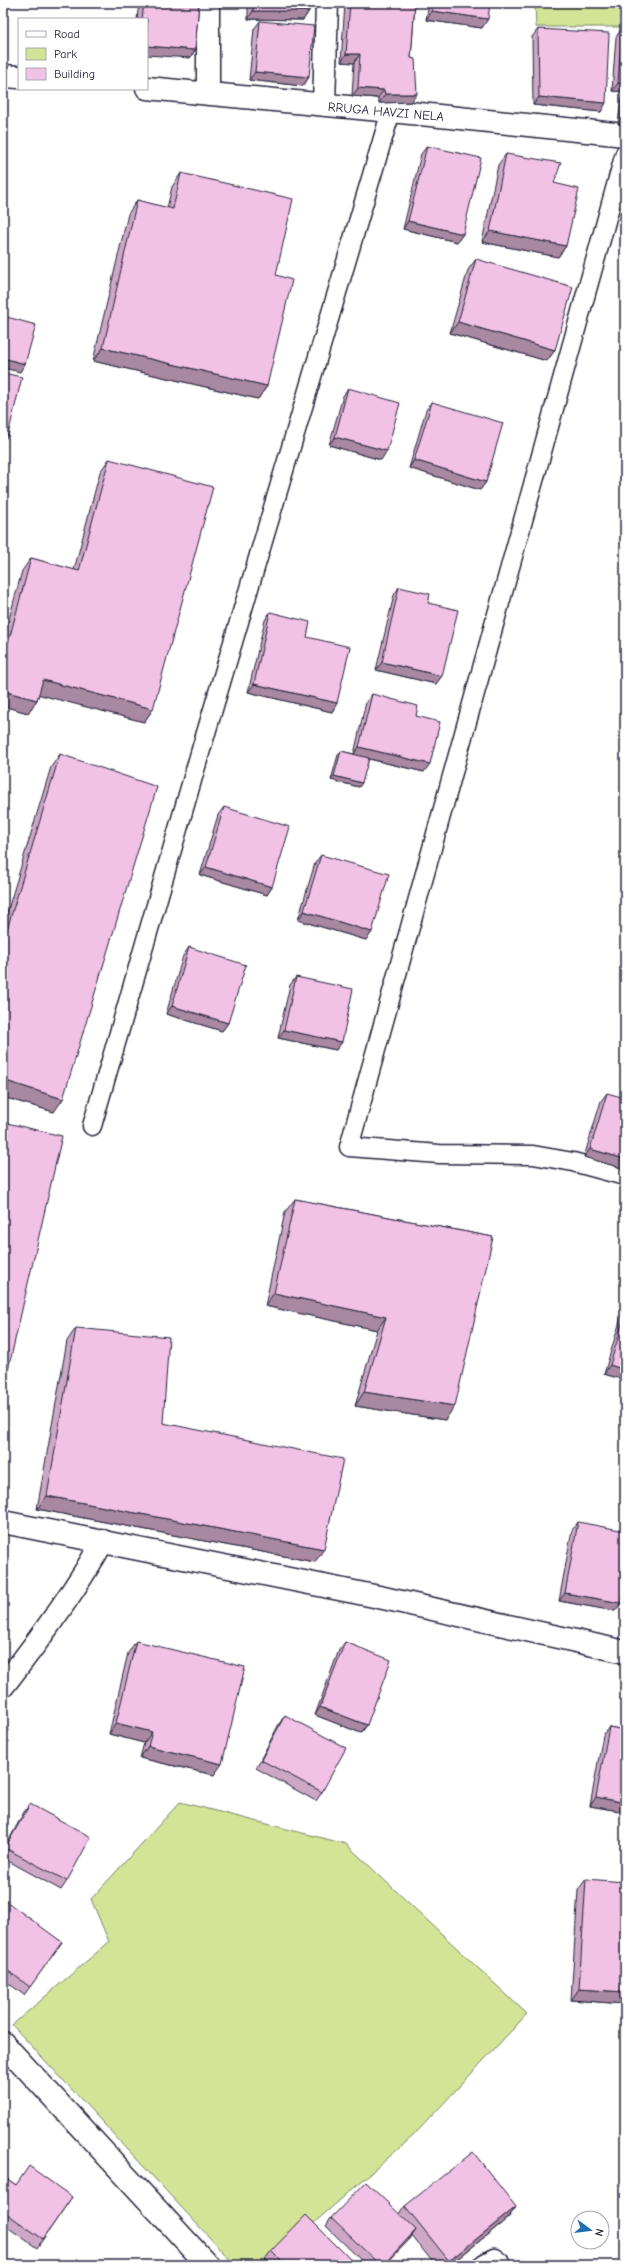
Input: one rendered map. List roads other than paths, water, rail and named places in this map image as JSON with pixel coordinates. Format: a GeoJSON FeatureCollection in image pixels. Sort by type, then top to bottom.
{"type":"FeatureCollection","features":[{"type":"Feature","properties":{"kind":"street"},"geometry":{"type":"LineString","coordinates":[[208,3],[208,94]]}},
{"type":"Feature","properties":{"kind":"street"},"geometry":{"type":"LineString","coordinates":[[324,105],[327,3]]}},
{"type":"Feature","properties":{"kind":"street"},"geometry":{"type":"LineString","coordinates":[[3,76],[18,77]]}},
{"type":"Feature","properties":{"kind":"street","name":"RRUGA HAVZI NELA"},"geometry":{"type":"LineString","coordinates":[[148,88],[625,135]]}},
{"type":"Feature","properties":{"kind":"street"},"geometry":{"type":"LineString","coordinates":[[3,1522],[379,1597],[625,1652]]}},
{"type":"Feature","properties":{"kind":"street"},"geometry":{"type":"LineString","coordinates":[[3,1686],[40,1638],[80,1581],[103,1541]]}},
{"type":"Feature","properties":{"kind":"street"},"geometry":{"type":"LineString","coordinates":[[3,2043],[208,2265]]}},
{"type":"Feature","properties":{"kind":"street"},"geometry":{"type":"LineString","coordinates":[[485,2265],[494,2260],[500,2265]]}},
{"type":"Feature","properties":{"kind":"lane"},"geometry":{"type":"LineString","coordinates":[[92,1126],[205,738],[391,111]]}},
{"type":"Feature","properties":{"kind":"lane"},"geometry":{"type":"LineString","coordinates":[[625,153],[349,1147],[439,1154],[533,1155],[573,1162],[625,1176]]}}]}
